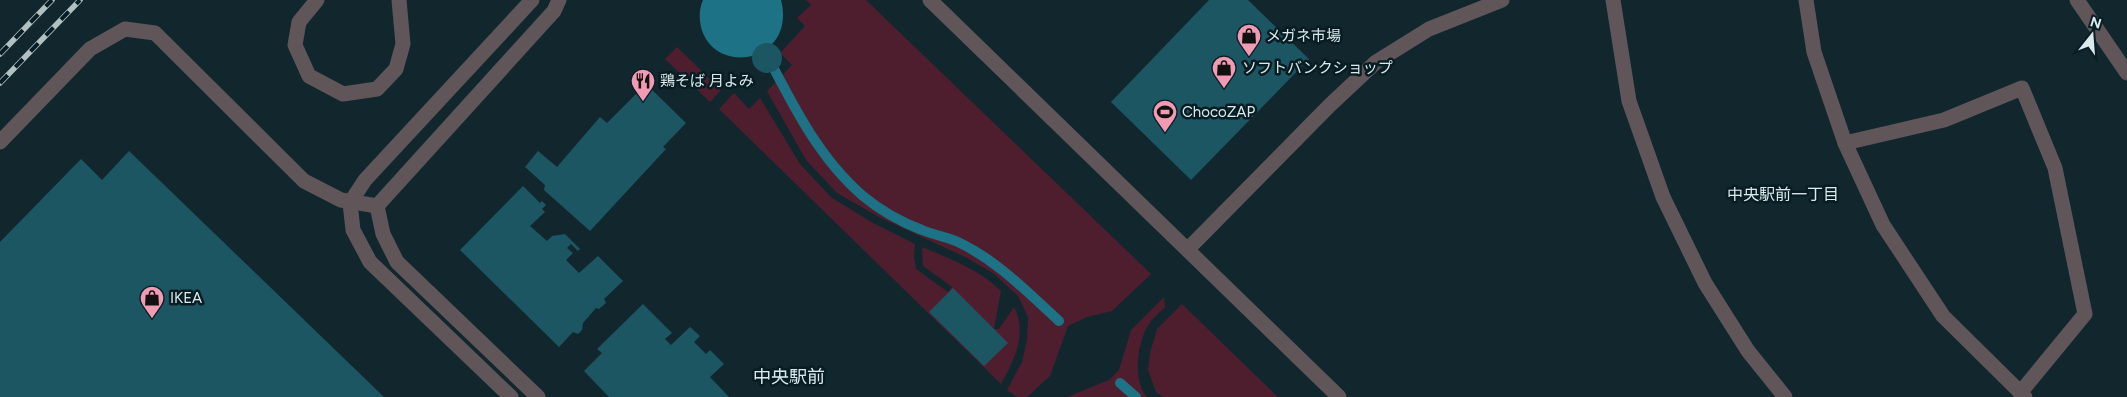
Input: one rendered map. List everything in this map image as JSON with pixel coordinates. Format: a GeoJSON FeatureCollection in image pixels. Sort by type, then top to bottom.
{"type":"FeatureCollection","features":[{"type":"Feature","properties":{"kind":"street"},"geometry":{"type":"LineString","coordinates":[[318,0],[299,22],[295,45],[309,76],[343,94],[377,89],[396,69],[403,44],[399,0]]}},
{"type":"Feature","properties":{"kind":"street"},"geometry":{"type":"LineString","coordinates":[[511,397],[370,262],[353,230],[350,203],[371,173],[532,0]]}},
{"type":"Feature","properties":{"kind":"street"},"geometry":{"type":"LineString","coordinates":[[377,206],[554,11],[559,0]]}},
{"type":"Feature","properties":{"kind":"street"},"geometry":{"type":"LineString","coordinates":[[930,0],[1339,397]]}},
{"type":"Feature","properties":{"kind":"street"},"geometry":{"type":"LineString","coordinates":[[1188,250],[1330,104],[1376,62],[1429,29],[1502,0]]}},
{"type":"Feature","properties":{"kind":"street"},"geometry":{"type":"LineString","coordinates":[[1613,0],[1630,101],[1663,197],[1705,283],[1748,351],[1785,397]]}},
{"type":"Feature","properties":{"kind":"street"},"geometry":{"type":"LineString","coordinates":[[1806,0],[1814,52],[1846,143],[1883,226],[1943,316],[2022,395],[2085,314],[2055,168],[2022,88],[1944,120],[1846,143]]}},
{"type":"Feature","properties":{"kind":"street"},"geometry":{"type":"LineString","coordinates":[[2077,0],[2127,73]]}},
{"type":"Feature","properties":{"kind":"street"},"geometry":{"type":"LineString","coordinates":[[0,142],[90,49],[125,29],[155,33],[304,181],[350,203],[377,206]]}},
{"type":"Feature","properties":{"kind":"street"},"geometry":{"type":"LineString","coordinates":[[377,206],[383,234],[397,262],[538,397]]}},
{"type":"Feature","properties":{"kind":"shaded area"},"geometry":{"type":"Polygon","coordinates":[[[806,0],[866,0],[1151,274],[1112,311],[1087,317],[1068,326],[1050,376],[1027,397],[1017,397],[1007,390],[1022,362],[1027,340],[1028,317],[1018,296],[993,273],[965,257],[879,217],[837,193],[806,160],[767,91],[792,65],[780,53],[805,26],[797,18],[811,5],[806,0]]]}},
{"type":"Feature","properties":{"kind":"shaded area"},"geometry":{"type":"Polygon","coordinates":[[[677,47],[721,90],[710,102],[665,59],[677,47]]]}},
{"type":"Feature","properties":{"kind":"shaded area"},"geometry":{"type":"Polygon","coordinates":[[[734,93],[749,109],[760,98],[800,164],[832,198],[875,224],[915,244],[914,257],[916,269],[948,292],[952,287],[923,266],[922,247],[954,260],[974,271],[1001,291],[994,329],[999,329],[1014,307],[1020,327],[1015,356],[1001,384],[719,109],[734,93]]]}},
{"type":"Feature","properties":{"kind":"shaded area"},"geometry":{"type":"Polygon","coordinates":[[[1164,297],[1165,308],[1146,328],[1139,350],[1138,376],[1147,397],[1067,397],[1109,380],[1119,370],[1131,330],[1164,297]]]}},
{"type":"Feature","properties":{"kind":"shaded area"},"geometry":{"type":"Polygon","coordinates":[[[1182,304],[1278,397],[1163,397],[1156,392],[1148,370],[1150,353],[1157,329],[1182,304]]]}},
{"type":"Feature","properties":{"kind":"water"},"geometry":{"type":"Polygon","coordinates":[[[703,0],[781,0],[783,21],[777,38],[766,49],[752,56],[736,57],[721,53],[709,43],[701,27],[700,14],[703,0]]]}},
{"type":"Feature","properties":{"kind":"building"},"geometry":{"type":"Polygon","coordinates":[[[1209,0],[1248,0],[1309,59],[1191,180],[1111,102],[1209,0]]]}},
{"type":"Feature","properties":{"kind":"building"},"geometry":{"type":"Polygon","coordinates":[[[767,43],[773,44],[781,52],[781,64],[773,72],[767,73],[761,72],[753,64],[752,58],[753,52],[761,44],[767,43]]]}},
{"type":"Feature","properties":{"kind":"building"},"geometry":{"type":"Polygon","coordinates":[[[646,84],[686,123],[663,147],[666,149],[590,231],[544,190],[545,185],[525,167],[538,151],[557,167],[600,117],[607,123],[646,84]]]}},
{"type":"Feature","properties":{"kind":"building","name":"IKEA"},"geometry":{"type":"Polygon","coordinates":[[[129,151],[384,397],[0,397],[0,242],[81,159],[102,180],[129,151]]]}},
{"type":"Feature","properties":{"kind":"building"},"geometry":{"type":"Polygon","coordinates":[[[523,186],[540,203],[542,201],[546,205],[542,209],[545,212],[530,226],[547,241],[552,236],[565,234],[580,249],[578,251],[571,244],[567,248],[573,253],[566,260],[579,273],[598,256],[623,281],[604,299],[606,303],[599,309],[596,308],[583,323],[582,330],[578,334],[573,332],[559,347],[460,250],[523,186]]]}},
{"type":"Feature","properties":{"kind":"building"},"geometry":{"type":"Polygon","coordinates":[[[953,288],[1008,343],[984,366],[929,312],[953,288]]]}},
{"type":"Feature","properties":{"kind":"building"},"geometry":{"type":"Polygon","coordinates":[[[643,304],[672,333],[665,339],[671,345],[690,327],[700,336],[694,342],[706,354],[710,350],[724,364],[710,377],[729,397],[609,397],[584,371],[602,353],[597,349],[643,304]]]}},
{"type":"Feature","properties":{"kind":"waterway"},"geometry":{"type":"LineString","coordinates":[[759,40],[792,103],[817,143],[846,180],[863,196],[899,220],[958,242],[986,258],[1059,321]]}},
{"type":"Feature","properties":{"kind":"waterway"},"geometry":{"type":"LineString","coordinates":[[1120,383],[1136,397]]}},
{"type":"Feature","properties":{"kind":"railway"},"geometry":{"type":"LineString","coordinates":[[0,54],[52,0]]}},
{"type":"Feature","properties":{"kind":"railway"},"geometry":{"type":"LineString","coordinates":[[0,83],[80,0]]}},
{"type":"Feature","properties":{"kind":"place","name":"メガネ市場"},"geometry":{"type":"Point","coordinates":[1249,57]}},
{"type":"Feature","properties":{"kind":"place","name":"ソフトバンクショップ"},"geometry":{"type":"Point","coordinates":[1224,89]}},
{"type":"Feature","properties":{"kind":"place","name":"鶏そば 月よみ"},"geometry":{"type":"Point","coordinates":[643,102]}},
{"type":"Feature","properties":{"kind":"place","name":"ChocoZAP"},"geometry":{"type":"Point","coordinates":[1165,133]}},
{"type":"Feature","properties":{"kind":"place","name":"IKEA"},"geometry":{"type":"Point","coordinates":[152,319]}},
{"type":"Feature","properties":{"kind":"district","name":"中央駅前一丁目"},"geometry":{"type":"Point","coordinates":[1783,194]}},
{"type":"Feature","properties":{"kind":"district","name":"中央駅前"},"geometry":{"type":"Point","coordinates":[789,377]}}]}
